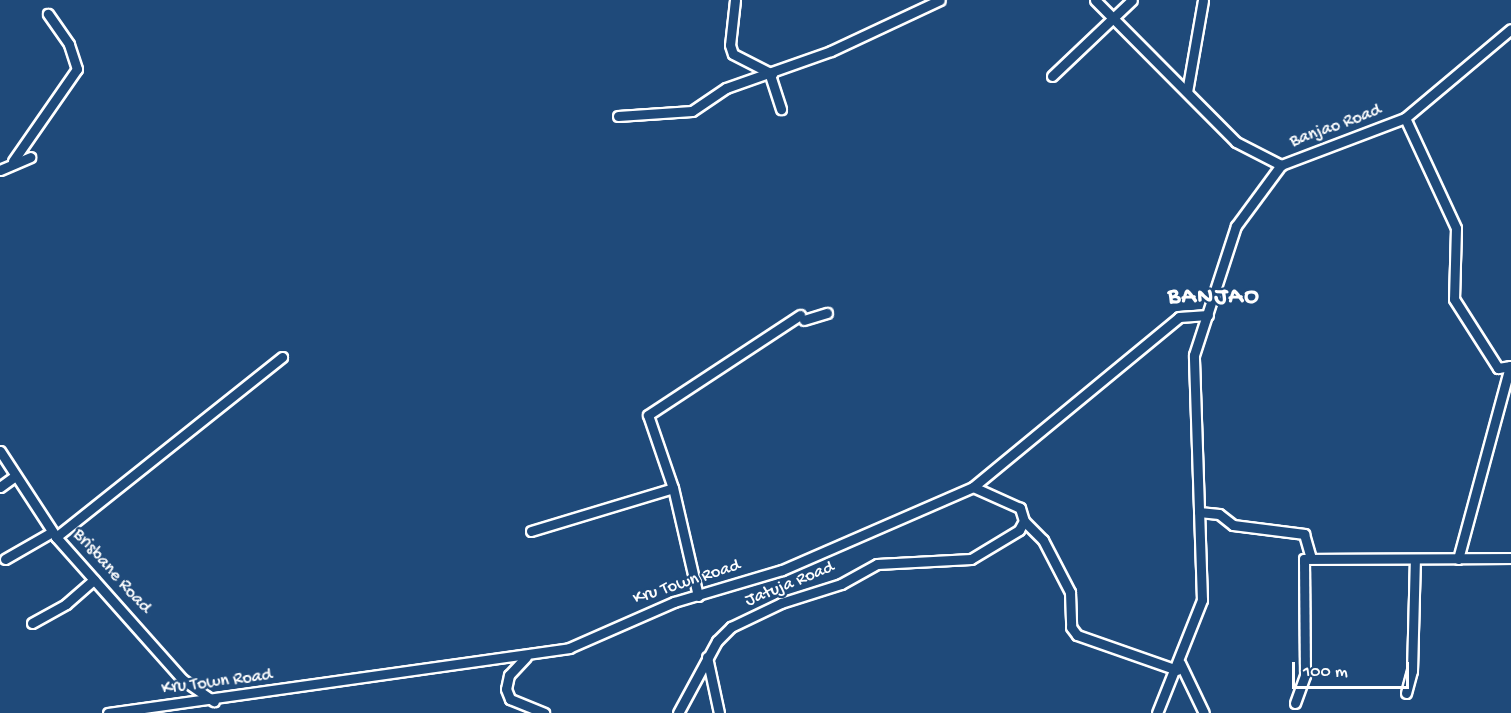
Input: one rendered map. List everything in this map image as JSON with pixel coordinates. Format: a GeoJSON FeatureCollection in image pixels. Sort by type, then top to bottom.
{"type":"FeatureCollection","features":[{"type":"Feature","properties":{"kind":"street"},"geometry":{"type":"LineString","coordinates":[[735,0],[730,45],[733,54],[771,74],[781,109]]}},
{"type":"Feature","properties":{"kind":"street"},"geometry":{"type":"LineString","coordinates":[[618,116],[692,111],[726,88],[771,74],[940,0]]}},
{"type":"Feature","properties":{"kind":"street","name":"Banjao Road"},"geometry":{"type":"LineString","coordinates":[[1095,0],[1236,142],[1281,165],[1405,118],[1511,29]]}},
{"type":"Feature","properties":{"kind":"street"},"geometry":{"type":"LineString","coordinates":[[1052,76],[1116,20],[1132,0]]}},
{"type":"Feature","properties":{"kind":"street"},"geometry":{"type":"LineString","coordinates":[[1187,92],[1203,0]]}},
{"type":"Feature","properties":{"kind":"street"},"geometry":{"type":"LineString","coordinates":[[0,170],[13,161],[76,69],[69,44],[48,14]]}},
{"type":"Feature","properties":{"kind":"street"},"geometry":{"type":"LineString","coordinates":[[1405,118],[1456,228],[1454,299],[1498,368],[1511,366],[1458,558]]}},
{"type":"Feature","properties":{"kind":"street"},"geometry":{"type":"LineString","coordinates":[[13,161],[30,157]]}},
{"type":"Feature","properties":{"kind":"street"},"geometry":{"type":"LineString","coordinates":[[1157,713],[1178,667],[1202,600],[1194,355],[1236,226],[1281,165]]}},
{"type":"Feature","properties":{"kind":"street"},"geometry":{"type":"LineString","coordinates":[[698,596],[673,488],[648,415],[802,317],[827,313]]}},
{"type":"Feature","properties":{"kind":"street","name":"Kru Town Road"},"geometry":{"type":"LineString","coordinates":[[108,713],[214,701],[527,657],[569,648],[626,620],[782,570],[973,487],[1179,317],[1208,315]]}},
{"type":"Feature","properties":{"kind":"street"},"geometry":{"type":"LineString","coordinates":[[5,559],[54,535],[282,357]]}},
{"type":"Feature","properties":{"kind":"street","name":"Brisbane Road"},"geometry":{"type":"LineString","coordinates":[[0,451],[14,477],[54,535],[182,679],[214,701]]}},
{"type":"Feature","properties":{"kind":"street"},"geometry":{"type":"LineString","coordinates":[[0,487],[14,477]]}},
{"type":"Feature","properties":{"kind":"street"},"geometry":{"type":"LineString","coordinates":[[973,487],[1020,508],[1024,521],[1043,540],[1070,592],[1071,627],[1077,634],[1178,667],[1204,713]]}},
{"type":"Feature","properties":{"kind":"street"},"geometry":{"type":"LineString","coordinates":[[531,531],[673,488]]}},
{"type":"Feature","properties":{"kind":"street"},"geometry":{"type":"LineString","coordinates":[[1199,512],[1219,514],[1233,525],[1304,534],[1311,558]]}},
{"type":"Feature","properties":{"kind":"street","name":"Jatuja Road"},"geometry":{"type":"LineString","coordinates":[[678,713],[707,657],[731,627],[781,603],[841,584],[877,564],[971,559],[1019,530],[1024,521]]}},
{"type":"Feature","properties":{"kind":"street"},"geometry":{"type":"LineString","coordinates":[[1295,703],[1305,675],[1304,559],[1511,558]]}},
{"type":"Feature","properties":{"kind":"street"},"geometry":{"type":"LineString","coordinates":[[1406,693],[1412,671],[1415,560]]}},
{"type":"Feature","properties":{"kind":"street"},"geometry":{"type":"LineString","coordinates":[[32,623],[66,604],[94,580]]}},
{"type":"Feature","properties":{"kind":"street"},"geometry":{"type":"LineString","coordinates":[[527,657],[508,675],[506,688],[510,699],[544,713]]}},
{"type":"Feature","properties":{"kind":"street"},"geometry":{"type":"LineString","coordinates":[[707,657],[719,713]]}},
{"type":"Feature","properties":{"kind":"district","name":"BANJAO"},"geometry":{"type":"Point","coordinates":[1214,298]}}]}
